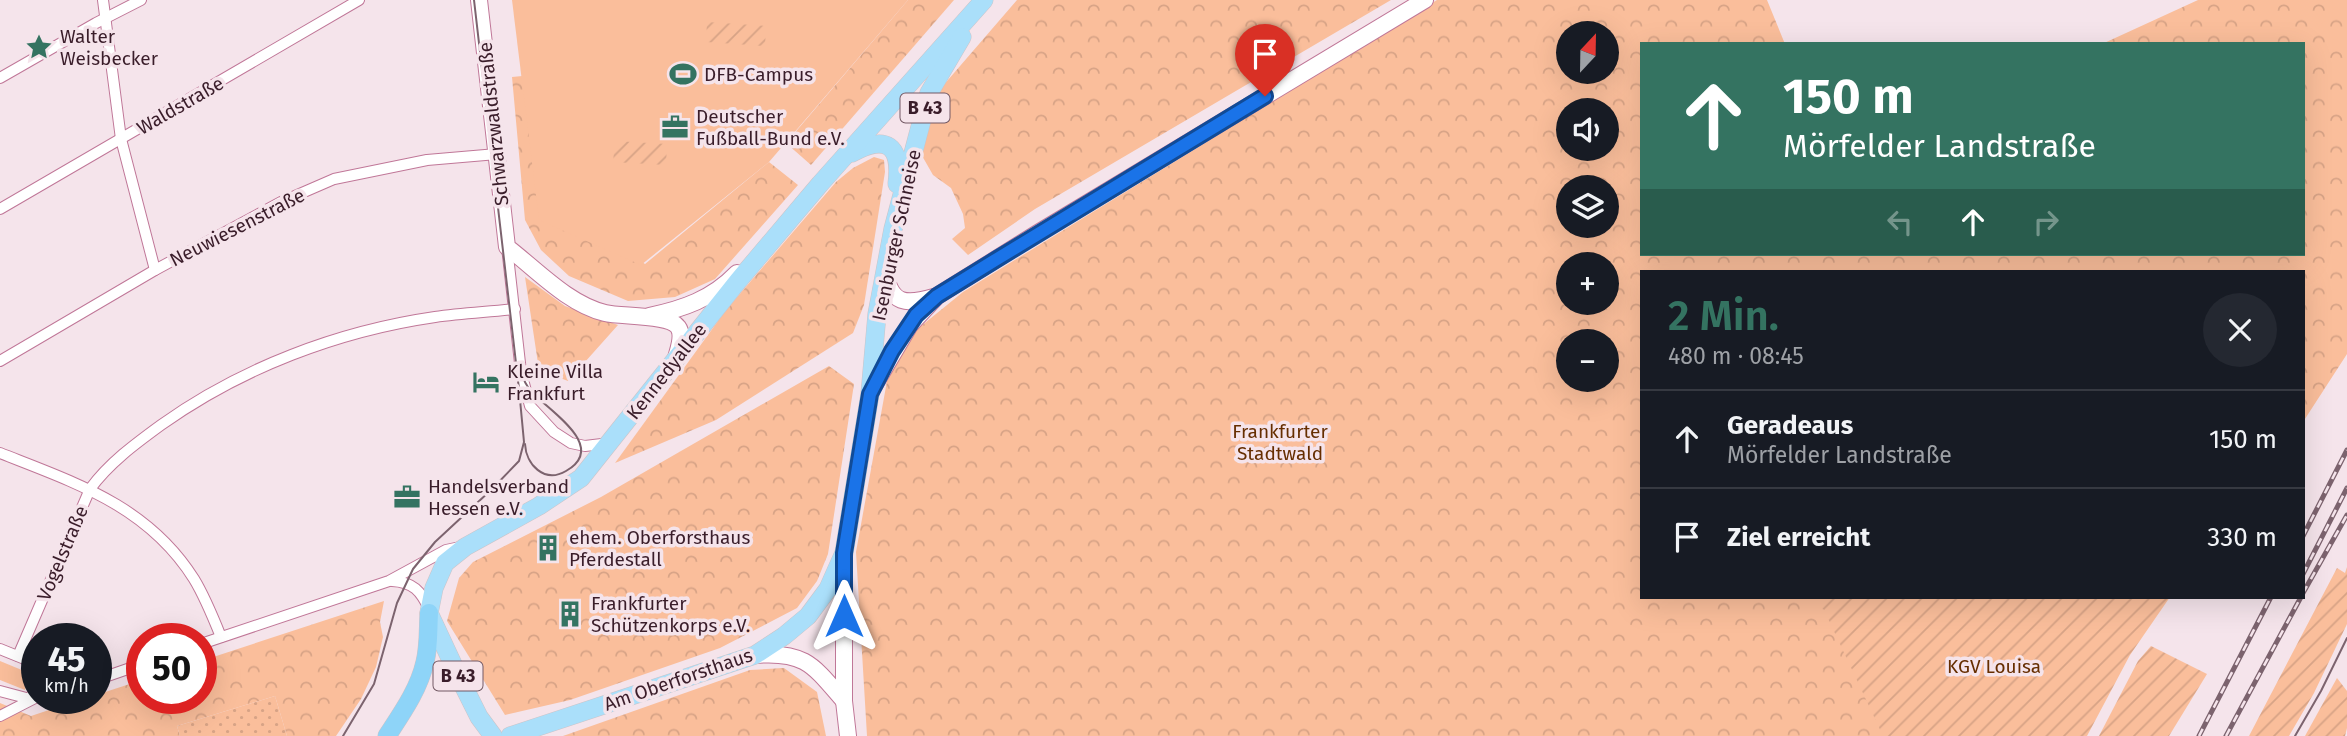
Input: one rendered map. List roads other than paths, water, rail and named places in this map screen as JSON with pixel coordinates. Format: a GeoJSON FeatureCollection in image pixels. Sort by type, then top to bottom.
{"type":"FeatureCollection","features":[{"type":"Feature","properties":{"kind":"highway","name":"B 43"},"geometry":{"type":"LineString","coordinates":[[387,736],[407,705],[423,669],[428,646],[429,611]]}},
{"type":"Feature","properties":{"kind":"main road","name":"Schwarzwaldstraße"},"geometry":{"type":"LineString","coordinates":[[479,0],[507,247]]}},
{"type":"Feature","properties":{"kind":"main road","name":"Kennedyallee"},"geometry":{"type":"LineString","coordinates":[[429,611],[434,588],[449,558],[568,489],[588,470],[676,358],[845,156],[984,0]]}},
{"type":"Feature","properties":{"kind":"main road","name":"Isenburger Schneise"},"geometry":{"type":"LineString","coordinates":[[848,736],[844,701],[844,553],[870,394],[877,318],[885,272],[929,93],[984,0]]}},
{"type":"Feature","properties":{"kind":"main road"},"geometry":{"type":"LineString","coordinates":[[870,394],[909,325],[937,296],[1425,0]]}},
{"type":"Feature","properties":{"kind":"main road"},"geometry":{"type":"LineString","coordinates":[[845,156],[866,145],[877,143],[888,147],[897,157],[899,165],[891,240]]}},
{"type":"Feature","properties":{"kind":"main road"},"geometry":{"type":"LineString","coordinates":[[507,247],[580,303],[604,313],[655,318],[678,326],[681,337],[676,358]]}},
{"type":"Feature","properties":{"kind":"main road"},"geometry":{"type":"LineString","coordinates":[[641,317],[697,303],[730,281],[749,261],[759,259]]}},
{"type":"Feature","properties":{"kind":"main road"},"geometry":{"type":"LineString","coordinates":[[885,272],[891,289],[903,302],[913,303],[937,296]]}},
{"type":"Feature","properties":{"kind":"main road","name":"Am Oberforsthaus"},"geometry":{"type":"LineString","coordinates":[[510,736],[755,655],[808,616],[828,590],[844,553]]}},
{"type":"Feature","properties":{"kind":"main road","name":"B 43"},"geometry":{"type":"LineString","coordinates":[[429,611],[479,717],[493,736]]}},
{"type":"Feature","properties":{"kind":"main road"},"geometry":{"type":"LineString","coordinates":[[755,655],[780,653],[799,657],[815,668],[844,701]]}},
{"type":"Feature","properties":{"kind":"street"},"geometry":{"type":"LineString","coordinates":[[103,0],[121,139],[155,270]]}},
{"type":"Feature","properties":{"kind":"street"},"geometry":{"type":"LineString","coordinates":[[0,78],[141,0]]}},
{"type":"Feature","properties":{"kind":"street","name":"Waldstraße"},"geometry":{"type":"LineString","coordinates":[[0,209],[359,0]]}},
{"type":"Feature","properties":{"kind":"street","name":"Neuwiesenstraße"},"geometry":{"type":"LineString","coordinates":[[0,362],[155,270],[281,202],[334,179],[427,160],[497,154]]}},
{"type":"Feature","properties":{"kind":"street","name":"Schwarzwaldstraße"},"geometry":{"type":"LineString","coordinates":[[507,247],[523,385],[532,409],[559,436],[580,446],[610,443]]}},
{"type":"Feature","properties":{"kind":"street","name":"Vogelstraße"},"geometry":{"type":"LineString","coordinates":[[41,623],[90,489],[102,473],[138,442],[193,402],[230,381],[279,360],[391,324],[437,316],[515,309]]}},
{"type":"Feature","properties":{"kind":"street"},"geometry":{"type":"LineString","coordinates":[[0,453],[90,489],[138,518],[167,543],[194,579],[221,637]]}},
{"type":"Feature","properties":{"kind":"street"},"geometry":{"type":"LineString","coordinates":[[217,638],[389,581],[446,550],[465,547]]}},
{"type":"Feature","properties":{"kind":"street"},"geometry":{"type":"LineString","coordinates":[[389,581],[414,587],[422,595],[429,611]]}},
{"type":"Feature","properties":{"kind":"street"},"geometry":{"type":"LineString","coordinates":[[0,649],[21,658]]}},
{"type":"Feature","properties":{"kind":"street"},"geometry":{"type":"LineString","coordinates":[[0,691],[21,695]]}},
{"type":"Feature","properties":{"kind":"street"},"geometry":{"type":"LineString","coordinates":[[0,716],[21,705]]}},
{"type":"Feature","properties":{"kind":"tram line"},"geometry":{"type":"LineString","coordinates":[[343,736],[374,684],[397,603],[413,569],[435,542],[519,461],[524,442],[474,0]]}},
{"type":"Feature","properties":{"kind":"tram line"},"geometry":{"type":"LineString","coordinates":[[521,372],[531,391],[571,428],[581,450],[578,461],[566,471],[550,475],[533,465],[525,444]]}},
{"type":"Feature","properties":{"kind":"tram line"},"geometry":{"type":"LineString","coordinates":[[2295,736],[2347,638]]}},
{"type":"Feature","properties":{"kind":"railway"},"geometry":{"type":"LineString","coordinates":[[2305,532],[2347,450]]}},
{"type":"Feature","properties":{"kind":"railway"},"geometry":{"type":"LineString","coordinates":[[2305,570],[2347,488]]}},
{"type":"Feature","properties":{"kind":"railway"},"geometry":{"type":"LineString","coordinates":[[2305,589],[2347,515]]}},
{"type":"Feature","properties":{"kind":"railway"},"geometry":{"type":"LineString","coordinates":[[2199,736],[2270,599]]}},
{"type":"Feature","properties":{"kind":"railway"},"geometry":{"type":"LineString","coordinates":[[2226,736],[2300,599]]}},
{"type":"Feature","properties":{"kind":"place","name":"Walter Weisbecker"},"geometry":{"type":"Point","coordinates":[39,47]}},
{"type":"Feature","properties":{"kind":"place","name":"DFB-Campus"},"geometry":{"type":"Point","coordinates":[683,74]}},
{"type":"Feature","properties":{"kind":"place","name":"Deutscher Fußball-Bund e.V."},"geometry":{"type":"Point","coordinates":[675,127]}},
{"type":"Feature","properties":{"kind":"place","name":"Kleine Villa Frankfurt"},"geometry":{"type":"Point","coordinates":[486,382]}},
{"type":"Feature","properties":{"kind":"place","name":"Handelsverband Hessen e.V."},"geometry":{"type":"Point","coordinates":[407,497]}},
{"type":"Feature","properties":{"kind":"place","name":"ehem. Oberforsthaus Pferdestall"},"geometry":{"type":"Point","coordinates":[548,548]}},
{"type":"Feature","properties":{"kind":"place","name":"Frankfurter Schützenkorps e.V."},"geometry":{"type":"Point","coordinates":[570,614]}},
{"type":"Feature","properties":{"kind":"park label","name":"Frankfurter Stadtwald"},"geometry":{"type":"Point","coordinates":[1280,442]}},
{"type":"Feature","properties":{"kind":"park label","name":"KGV Louisa"},"geometry":{"type":"Point","coordinates":[1994,666]}}]}
